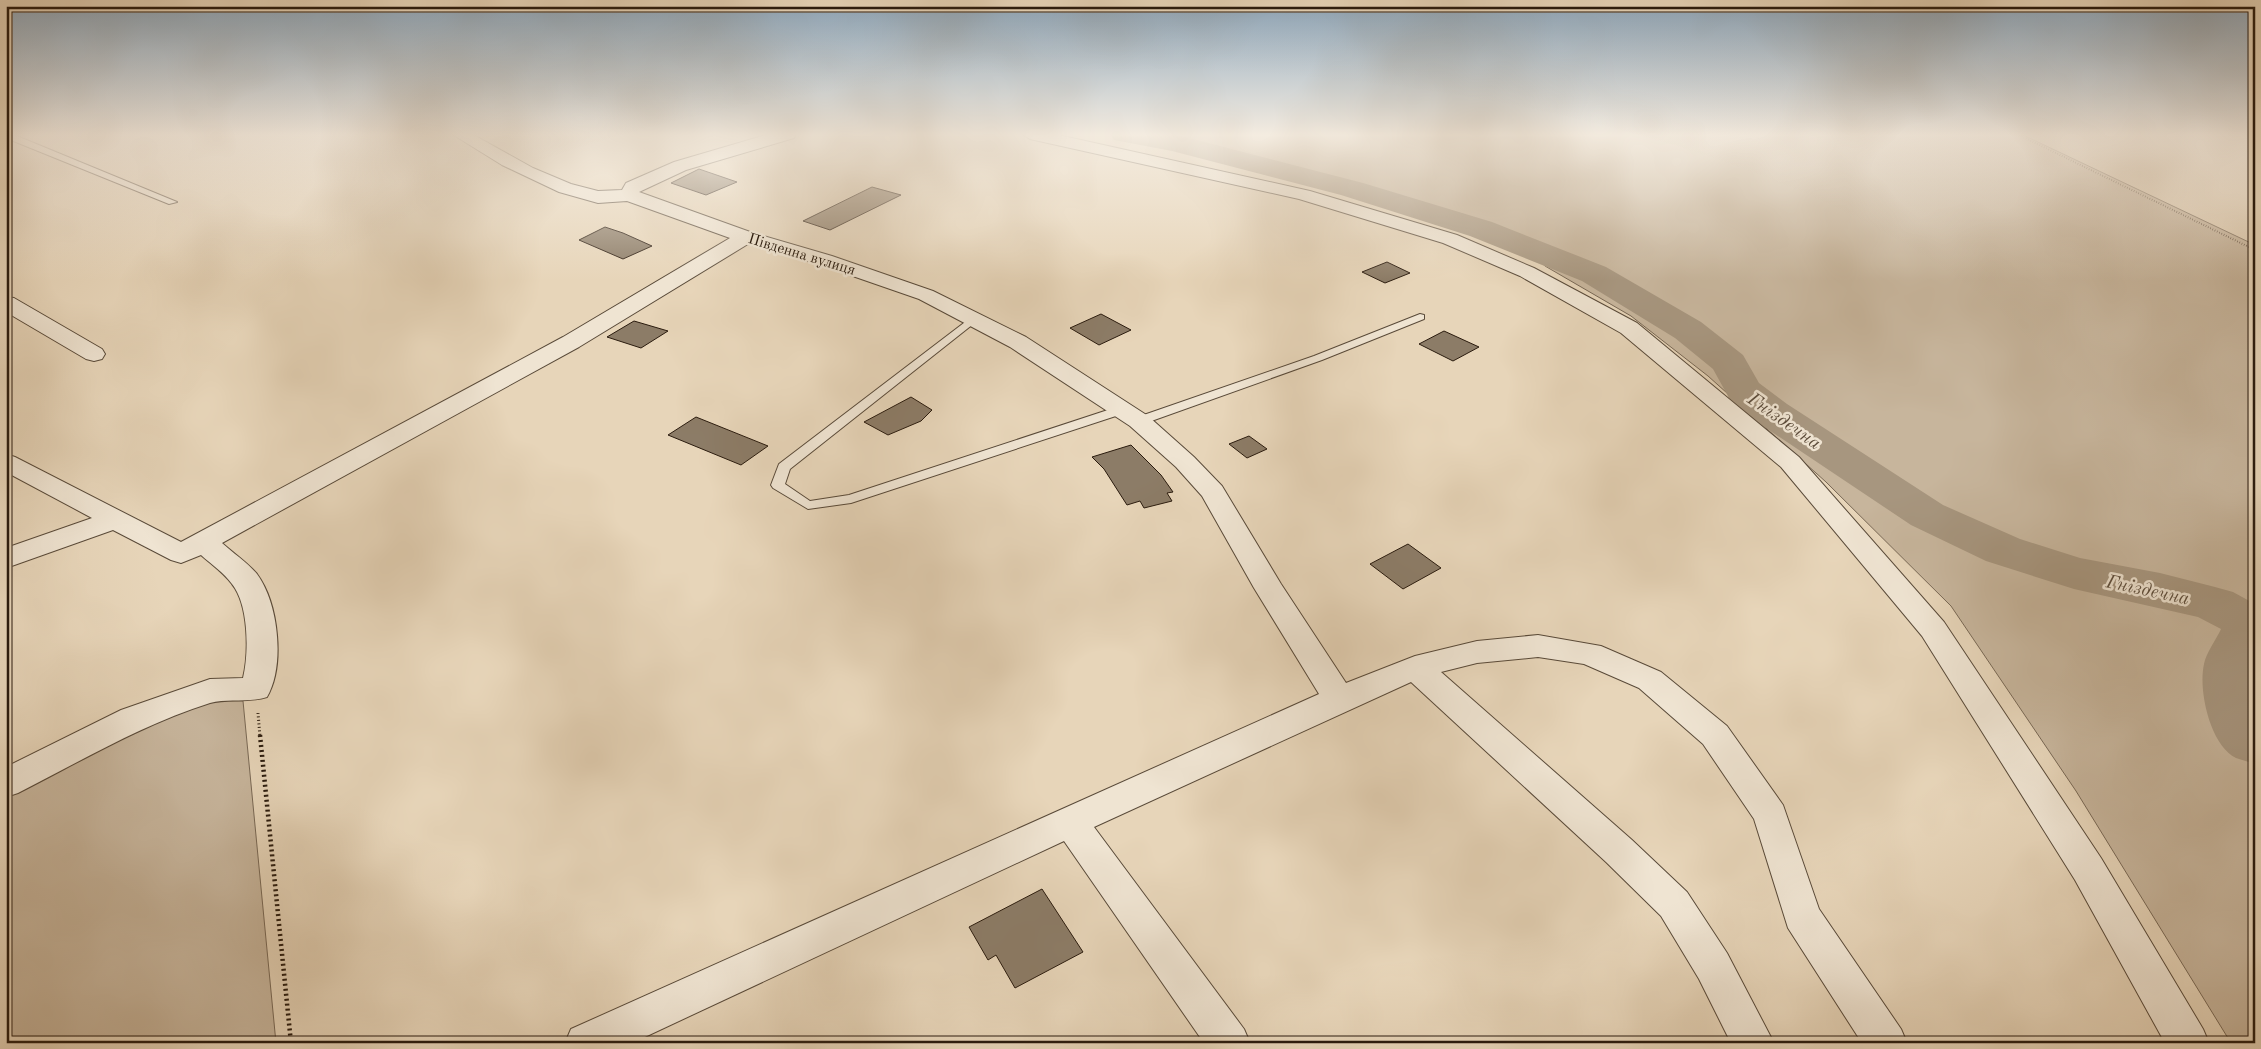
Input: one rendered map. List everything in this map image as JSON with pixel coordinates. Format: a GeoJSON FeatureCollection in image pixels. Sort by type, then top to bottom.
{"type":"FeatureCollection","features":[{"type":"Feature","properties":{"kind":"street"},"geometry":{"type":"LineString","coordinates":[[553,183],[568,190],[598,197],[629,195],[632,187],[641,183]]}},
{"type":"Feature","properties":{"kind":"street"},"geometry":{"type":"LineString","coordinates":[[1250,183],[1304,195],[1450,239],[1527,272],[1629,328],[1790,462],[1933,629],[2088,869],[2188,1043]]}},
{"type":"Feature","properties":{"kind":"street","name":"Південна вулиця"},"geometry":{"type":"LineString","coordinates":[[629,195],[746,237],[824,260],[926,295],[1018,342],[1130,416],[1185,462],[1213,492],[1269,588],[1339,699]]}},
{"type":"Feature","properties":{"kind":"street"},"geometry":{"type":"LineString","coordinates":[[6,462],[180,554],[571,342],[746,237]]}},
{"type":"Feature","properties":{"kind":"street"},"geometry":{"type":"LineString","coordinates":[[6,302],[94,354]]}},
{"type":"Feature","properties":{"kind":"street"},"geometry":{"type":"LineString","coordinates":[[6,559],[53,540],[114,520]]}},
{"type":"Feature","properties":{"kind":"street"},"geometry":{"type":"LineString","coordinates":[[6,783],[132,719],[210,691],[256,689],[263,660],[259,612],[246,580],[203,542]]}},
{"type":"Feature","properties":{"kind":"street"},"geometry":{"type":"LineString","coordinates":[[601,1039],[1339,699],[1415,667],[1477,652],[1538,646],[1590,654],[1650,680],[1716,735],[1770,815],[1802,916],[1886,1043]]}},
{"type":"Feature","properties":{"kind":"street"},"geometry":{"type":"LineString","coordinates":[[1415,667],[1612,844],[1674,904],[1713,966],[1753,1043]]}},
{"type":"Feature","properties":{"kind":"street"},"geometry":{"type":"LineString","coordinates":[[1071,823],[1229,1043]]}},
{"type":"Feature","properties":{"kind":"lane"},"geometry":{"type":"LineString","coordinates":[[125,183],[172,202]]}},
{"type":"Feature","properties":{"kind":"lane"},"geometry":{"type":"LineString","coordinates":[[973,319],[784,467],[778,485],[808,505],[852,499],[1318,358],[1420,317]]}},
{"type":"Feature","properties":{"kind":"path"},"geometry":{"type":"LineString","coordinates":[[2117,183],[2255,250]]}},
{"type":"Feature","properties":{"kind":"path"},"geometry":{"type":"LineString","coordinates":[[256,689],[292,1043]]}},
{"type":"Feature","properties":{"kind":"shaded area"},"geometry":{"type":"Polygon","coordinates":[[[1348,183],[2124,183],[2255,245],[2255,1043],[2231,1043],[2076,791],[1951,606],[1826,482],[1708,376],[1631,316],[1545,266],[1515,238],[1422,203],[1348,183]]]}},
{"type":"Feature","properties":{"kind":"shaded area"},"geometry":{"type":"Polygon","coordinates":[[[207,699],[243,701],[276,1043],[6,1043],[6,793],[207,699]]]}},
{"type":"Feature","properties":{"kind":"building"},"geometry":{"type":"Polygon","coordinates":[[[671,183],[735,183],[706,195],[671,183]]]}},
{"type":"Feature","properties":{"kind":"building"},"geometry":{"type":"Polygon","coordinates":[[[872,187],[901,195],[830,230],[803,221],[872,187]]]}},
{"type":"Feature","properties":{"kind":"building"},"geometry":{"type":"Polygon","coordinates":[[[605,227],[652,246],[623,259],[579,240],[605,227]]]}},
{"type":"Feature","properties":{"kind":"building"},"geometry":{"type":"Polygon","coordinates":[[[1387,262],[1410,273],[1385,283],[1362,272],[1387,262]]]}},
{"type":"Feature","properties":{"kind":"building"},"geometry":{"type":"Polygon","coordinates":[[[1101,314],[1131,330],[1099,345],[1070,328],[1101,314]]]}},
{"type":"Feature","properties":{"kind":"building"},"geometry":{"type":"Polygon","coordinates":[[[634,321],[668,331],[641,348],[607,337],[634,321]]]}},
{"type":"Feature","properties":{"kind":"building"},"geometry":{"type":"Polygon","coordinates":[[[1444,331],[1479,347],[1453,361],[1419,344],[1444,331]]]}},
{"type":"Feature","properties":{"kind":"building"},"geometry":{"type":"Polygon","coordinates":[[[911,397],[932,410],[921,421],[888,435],[864,422],[911,397]]]}},
{"type":"Feature","properties":{"kind":"building"},"geometry":{"type":"Polygon","coordinates":[[[696,417],[768,446],[741,465],[668,435],[696,417]]]}},
{"type":"Feature","properties":{"kind":"building"},"geometry":{"type":"Polygon","coordinates":[[[1249,436],[1267,449],[1247,458],[1229,444],[1249,436]]]}},
{"type":"Feature","properties":{"kind":"building"},"geometry":{"type":"Polygon","coordinates":[[[1131,445],[1161,475],[1173,492],[1167,493],[1172,501],[1144,508],[1140,501],[1127,505],[1104,469],[1092,457],[1131,445]]]}},
{"type":"Feature","properties":{"kind":"building"},"geometry":{"type":"Polygon","coordinates":[[[1408,544],[1441,568],[1403,589],[1370,564],[1408,544]]]}},
{"type":"Feature","properties":{"kind":"building"},"geometry":{"type":"Polygon","coordinates":[[[1042,889],[1083,952],[1015,988],[996,955],[988,960],[969,927],[1042,889]]]}},
{"type":"Feature","properties":{"kind":"waterway","name":"Гніздечна"},"geometry":{"type":"LineString","coordinates":[[1329,183],[1481,229],[1594,274],[1688,330],[1729,363],[1743,390],[1772,413],[1927,515],[2003,550],[2074,573],[2160,590],[2215,604],[2250,623],[2230,663],[2231,698],[2240,728],[2255,742]]}}]}
